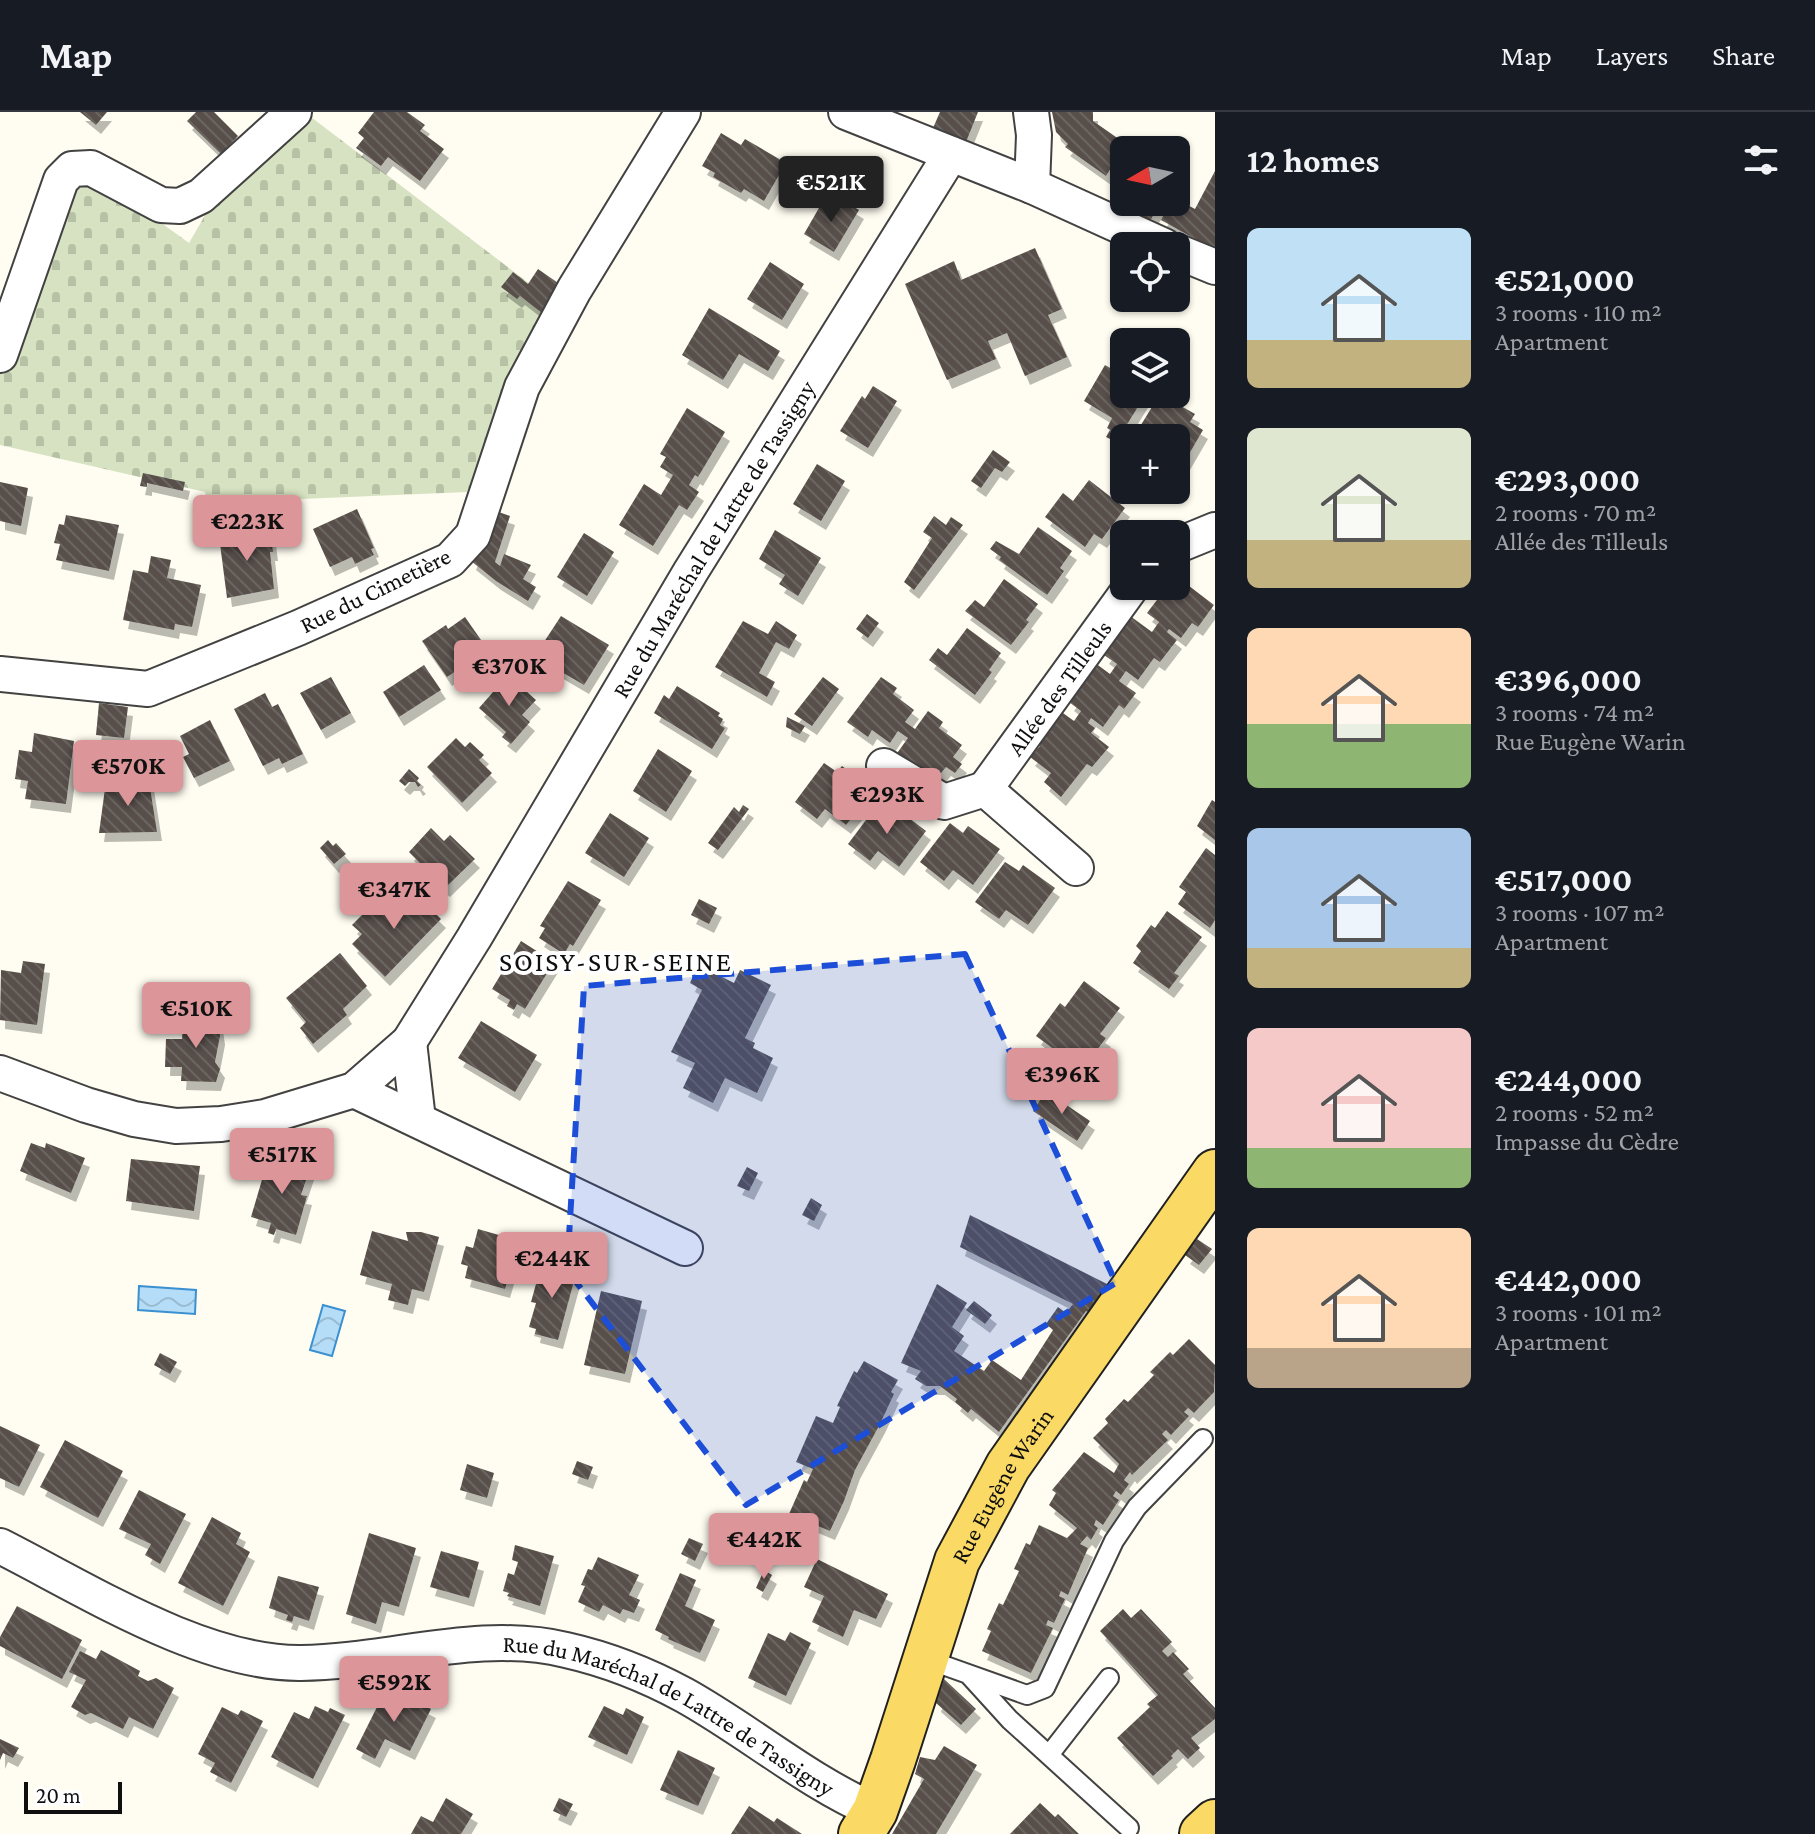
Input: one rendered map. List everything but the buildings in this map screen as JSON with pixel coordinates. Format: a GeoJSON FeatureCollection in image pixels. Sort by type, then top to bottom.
{"type":"FeatureCollection","features":[{"type":"Feature","properties":{"kind":"main road","name":"Rue Eugène Warin"},"geometry":{"type":"LineString","coordinates":[[868,1822],[957,1561],[1008,1466],[1215,1172]]}},
{"type":"Feature","properties":{"kind":"main road"},"geometry":{"type":"LineString","coordinates":[[1202,1834],[1215,1822]]}},
{"type":"Feature","properties":{"kind":"street"},"geometry":{"type":"LineString","coordinates":[[0,355],[61,180],[72,169],[91,168],[161,205],[180,206],[201,196],[294,112]]}},
{"type":"Feature","properties":{"kind":"street","name":"Rue du Cimetière"},"geometry":{"type":"LineString","coordinates":[[0,674],[148,689],[298,628],[450,560],[473,535],[522,387],[574,290],[683,112]]}},
{"type":"Feature","properties":{"kind":"street"},"geometry":{"type":"LineString","coordinates":[[846,112],[1032,186],[1133,232]]}},
{"type":"Feature","properties":{"kind":"street"},"geometry":{"type":"LineString","coordinates":[[1031,112],[1034,135],[1032,186]]}},
{"type":"Feature","properties":{"kind":"street","name":"Rue du Maréchal de Lattre de Tassigny"},"geometry":{"type":"LineString","coordinates":[[0,1073],[134,1119],[176,1126],[221,1124],[265,1117],[354,1090],[409,1042],[691,571],[951,154]]}},
{"type":"Feature","properties":{"kind":"street"},"geometry":{"type":"LineString","coordinates":[[1190,257],[1215,267]]}},
{"type":"Feature","properties":{"kind":"street"},"geometry":{"type":"LineString","coordinates":[[1190,540],[1215,530]]}},
{"type":"Feature","properties":{"kind":"street","name":"Allée des Tilleuls"},"geometry":{"type":"LineString","coordinates":[[985,789],[1122,600]]}},
{"type":"Feature","properties":{"kind":"street"},"geometry":{"type":"LineString","coordinates":[[884,766],[944,802],[985,789],[1076,868]]}},
{"type":"Feature","properties":{"kind":"street"},"geometry":{"type":"LineString","coordinates":[[409,1042],[418,1120]]}},
{"type":"Feature","properties":{"kind":"street"},"geometry":{"type":"LineString","coordinates":[[354,1090],[685,1248]]}},
{"type":"Feature","properties":{"kind":"street","name":"Rue du Maréchal de Lattre de Tassigny"},"geometry":{"type":"LineString","coordinates":[[0,1546],[187,1641],[246,1656],[298,1663],[337,1662],[458,1646],[513,1643],[563,1649],[612,1663],[684,1695],[843,1797],[868,1822]]}},
{"type":"Feature","properties":{"kind":"lane"},"geometry":{"type":"LineString","coordinates":[[926,1659],[1027,1695],[1045,1688],[1114,1541],[1137,1507],[1203,1439]]}},
{"type":"Feature","properties":{"kind":"lane"},"geometry":{"type":"LineString","coordinates":[[968,1674],[1010,1720],[1129,1828]]}},
{"type":"Feature","properties":{"kind":"lane"},"geometry":{"type":"LineString","coordinates":[[1049,1755],[1109,1678]]}},
{"type":"Feature","properties":{"kind":"highlighted area"},"geometry":{"type":"Polygon","coordinates":[[[965,954],[1116,1283],[746,1505],[567,1270],[584,986],[965,954]]]}},
{"type":"Feature","properties":{"kind":"green space"},"geometry":{"type":"Polygon","coordinates":[[[307,114],[530,284],[522,297],[544,314],[523,350],[467,492],[207,503],[205,492],[0,445],[0,367],[66,192],[102,180],[189,243],[215,198],[307,114]]]}},
{"type":"Feature","properties":{"kind":"water"},"geometry":{"type":"Polygon","coordinates":[[[139,1286],[196,1290],[195,1314],[138,1310],[139,1286]]]}},
{"type":"Feature","properties":{"kind":"water"},"geometry":{"type":"Polygon","coordinates":[[[323,1305],[345,1311],[332,1356],[310,1350],[323,1305]]]}},
{"type":"Feature","properties":{"kind":"district","name":"SOISY-SUR-SEINE"},"geometry":{"type":"Point","coordinates":[616,961]}}]}
